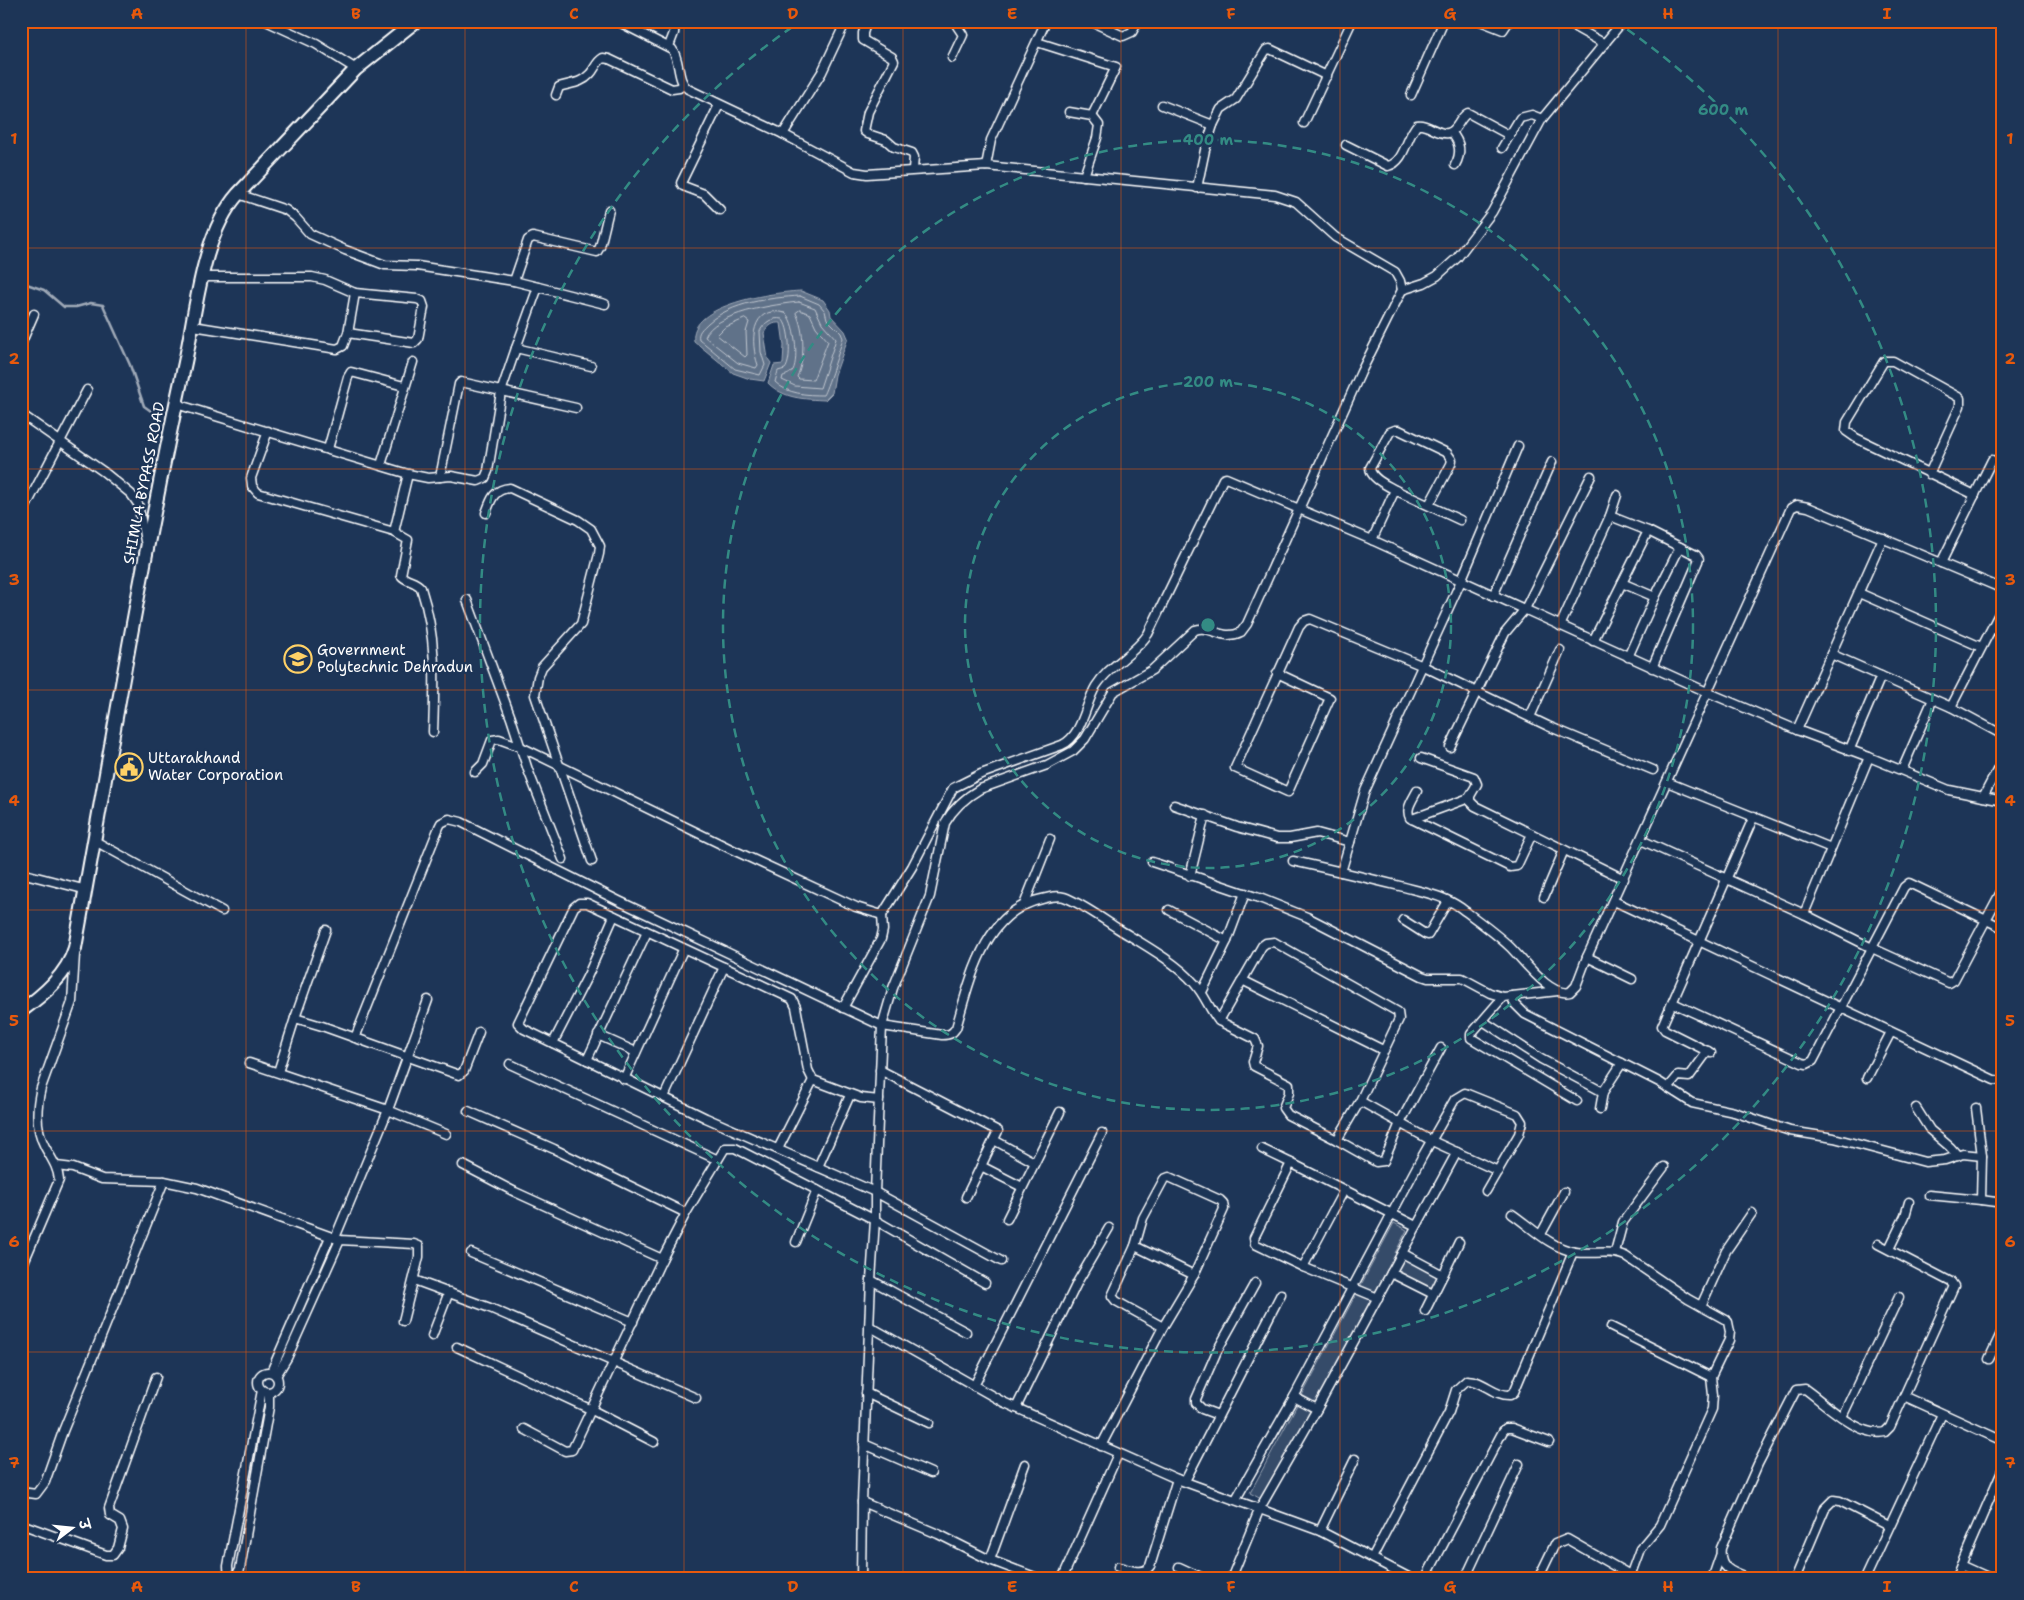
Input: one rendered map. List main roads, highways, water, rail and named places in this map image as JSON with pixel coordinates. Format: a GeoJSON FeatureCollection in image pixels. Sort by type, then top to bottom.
{"type":"FeatureCollection","features":[{"type":"Feature","properties":{"kind":"highway","name":"SHIMLA BYPASS ROAD"},"geometry":{"type":"LineString","coordinates":[[21,1011],[42,996],[60,977],[73,957],[87,890],[147,550],[176,404],[194,326],[202,277],[210,249],[230,204],[238,194],[356,69],[416,21]]}},
{"type":"Feature","properties":{"kind":"water"},"geometry":{"type":"Polygon","coordinates":[[[801,291],[823,300],[830,310],[831,316],[845,331],[848,338],[835,375],[832,393],[825,400],[788,395],[768,383],[774,365],[783,364],[784,345],[781,323],[771,325],[764,333],[768,359],[771,363],[764,381],[750,379],[733,373],[694,341],[696,328],[705,318],[718,309],[736,302],[772,294],[801,291]]]}},
{"type":"Feature","properties":{"kind":"waterway"},"geometry":{"type":"LineString","coordinates":[[21,261],[24,262],[21,277]]}},
{"type":"Feature","properties":{"kind":"waterway"},"geometry":{"type":"LineString","coordinates":[[21,282],[44,290],[64,307],[76,307],[91,303],[103,305],[130,365],[144,406],[151,411]]}},
{"type":"Feature","properties":{"kind":"place","name":"Government Polytechnic Dehradun"},"geometry":{"type":"Point","coordinates":[298,659]}},
{"type":"Feature","properties":{"kind":"place","name":"Uttarakhand Water Corporation"},"geometry":{"type":"Point","coordinates":[129,767]}}]}
